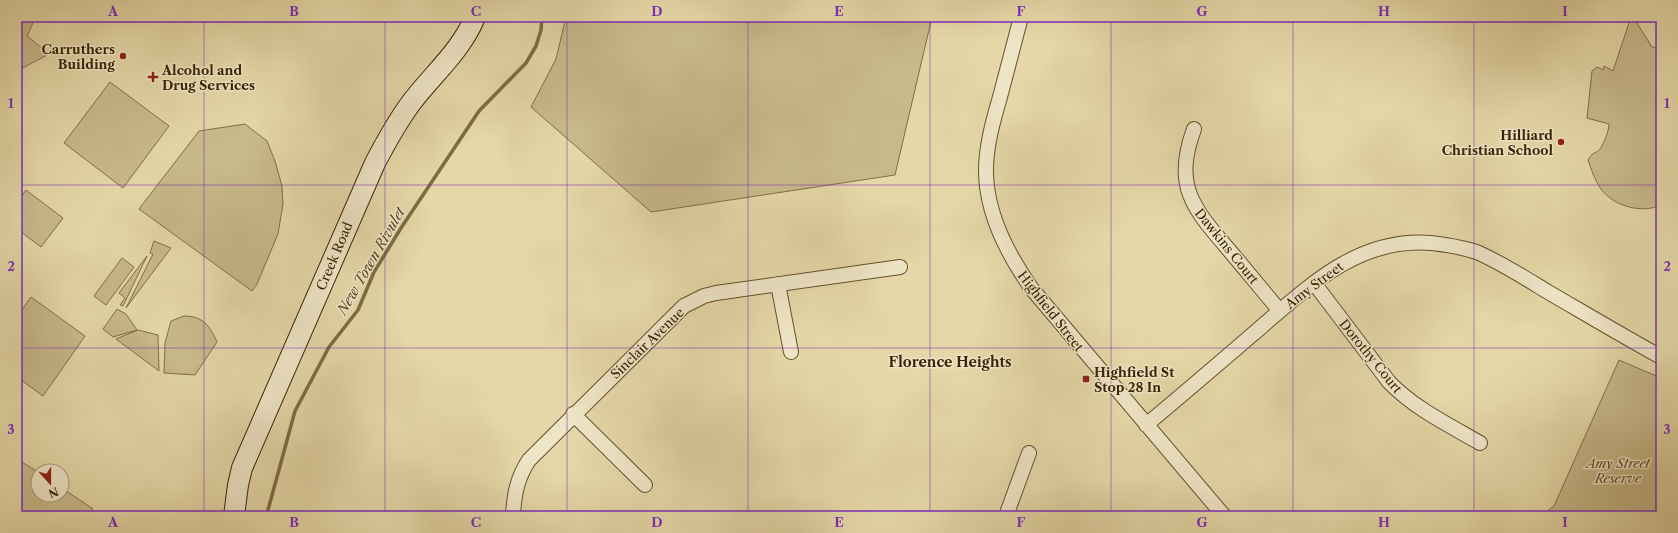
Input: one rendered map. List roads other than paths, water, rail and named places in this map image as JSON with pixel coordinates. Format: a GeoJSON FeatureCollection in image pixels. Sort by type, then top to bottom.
{"type":"FeatureCollection","features":[{"type":"Feature","properties":{"kind":"street","name":"Creek Road"},"geometry":{"type":"LineString","coordinates":[[234,516],[242,468],[375,163],[397,122],[453,54],[475,17]]}},
{"type":"Feature","properties":{"kind":"street","name":"Highfield Street"},"geometry":{"type":"LineString","coordinates":[[1022,17],[994,119],[986,157],[987,186],[1002,239],[1010,256],[1032,290],[1224,516]]}},
{"type":"Feature","properties":{"kind":"street","name":"Dawkins Court"},"geometry":{"type":"LineString","coordinates":[[1194,129],[1188,144],[1185,166],[1188,189],[1192,201],[1205,222],[1280,311]]}},
{"type":"Feature","properties":{"kind":"street","name":"Amy Street"},"geometry":{"type":"LineString","coordinates":[[1146,425],[1314,283],[1350,259],[1368,251],[1388,246],[1425,243],[1462,248],[1478,253],[1505,266],[1661,357]]}},
{"type":"Feature","properties":{"kind":"street","name":"Sinclair Avenue"},"geometry":{"type":"LineString","coordinates":[[514,516],[516,486],[523,468],[535,452],[684,306],[704,296],[716,293],[900,267]]}},
{"type":"Feature","properties":{"kind":"street","name":"Dorothy Court"},"geometry":{"type":"LineString","coordinates":[[1314,283],[1389,382],[1399,392],[1410,401],[1480,443]]}},
{"type":"Feature","properties":{"kind":"street"},"geometry":{"type":"LineString","coordinates":[[778,284],[791,352]]}},
{"type":"Feature","properties":{"kind":"street"},"geometry":{"type":"LineString","coordinates":[[573,414],[645,485]]}},
{"type":"Feature","properties":{"kind":"street"},"geometry":{"type":"LineString","coordinates":[[1006,516],[1030,452]]}},
{"type":"Feature","properties":{"kind":"waterway","name":"New Town Rivulet"},"geometry":{"type":"LineString","coordinates":[[269,516],[268,510],[295,411],[329,347],[358,310],[374,272],[401,228],[479,111],[526,63],[536,46],[541,30],[542,17]]}},
{"type":"Feature","properties":{"kind":"place","name":"Carruthers Building"},"geometry":{"type":"Point","coordinates":[123,56]}},
{"type":"Feature","properties":{"kind":"place","name":"Alcohol and Drug Services"},"geometry":{"type":"Point","coordinates":[153,77]}},
{"type":"Feature","properties":{"kind":"place","name":"Hilliard Christian School"},"geometry":{"type":"Point","coordinates":[1561,142]}},
{"type":"Feature","properties":{"kind":"place","name":"Highfield St Stop 28 In"},"geometry":{"type":"Point","coordinates":[1086,379]}},
{"type":"Feature","properties":{"kind":"district","name":"Florence Heights"},"geometry":{"type":"Point","coordinates":[950,362]}},
{"type":"Feature","properties":{"kind":"park label","name":"Amy Street Reserve"},"geometry":{"type":"Point","coordinates":[1618,470]}}]}
